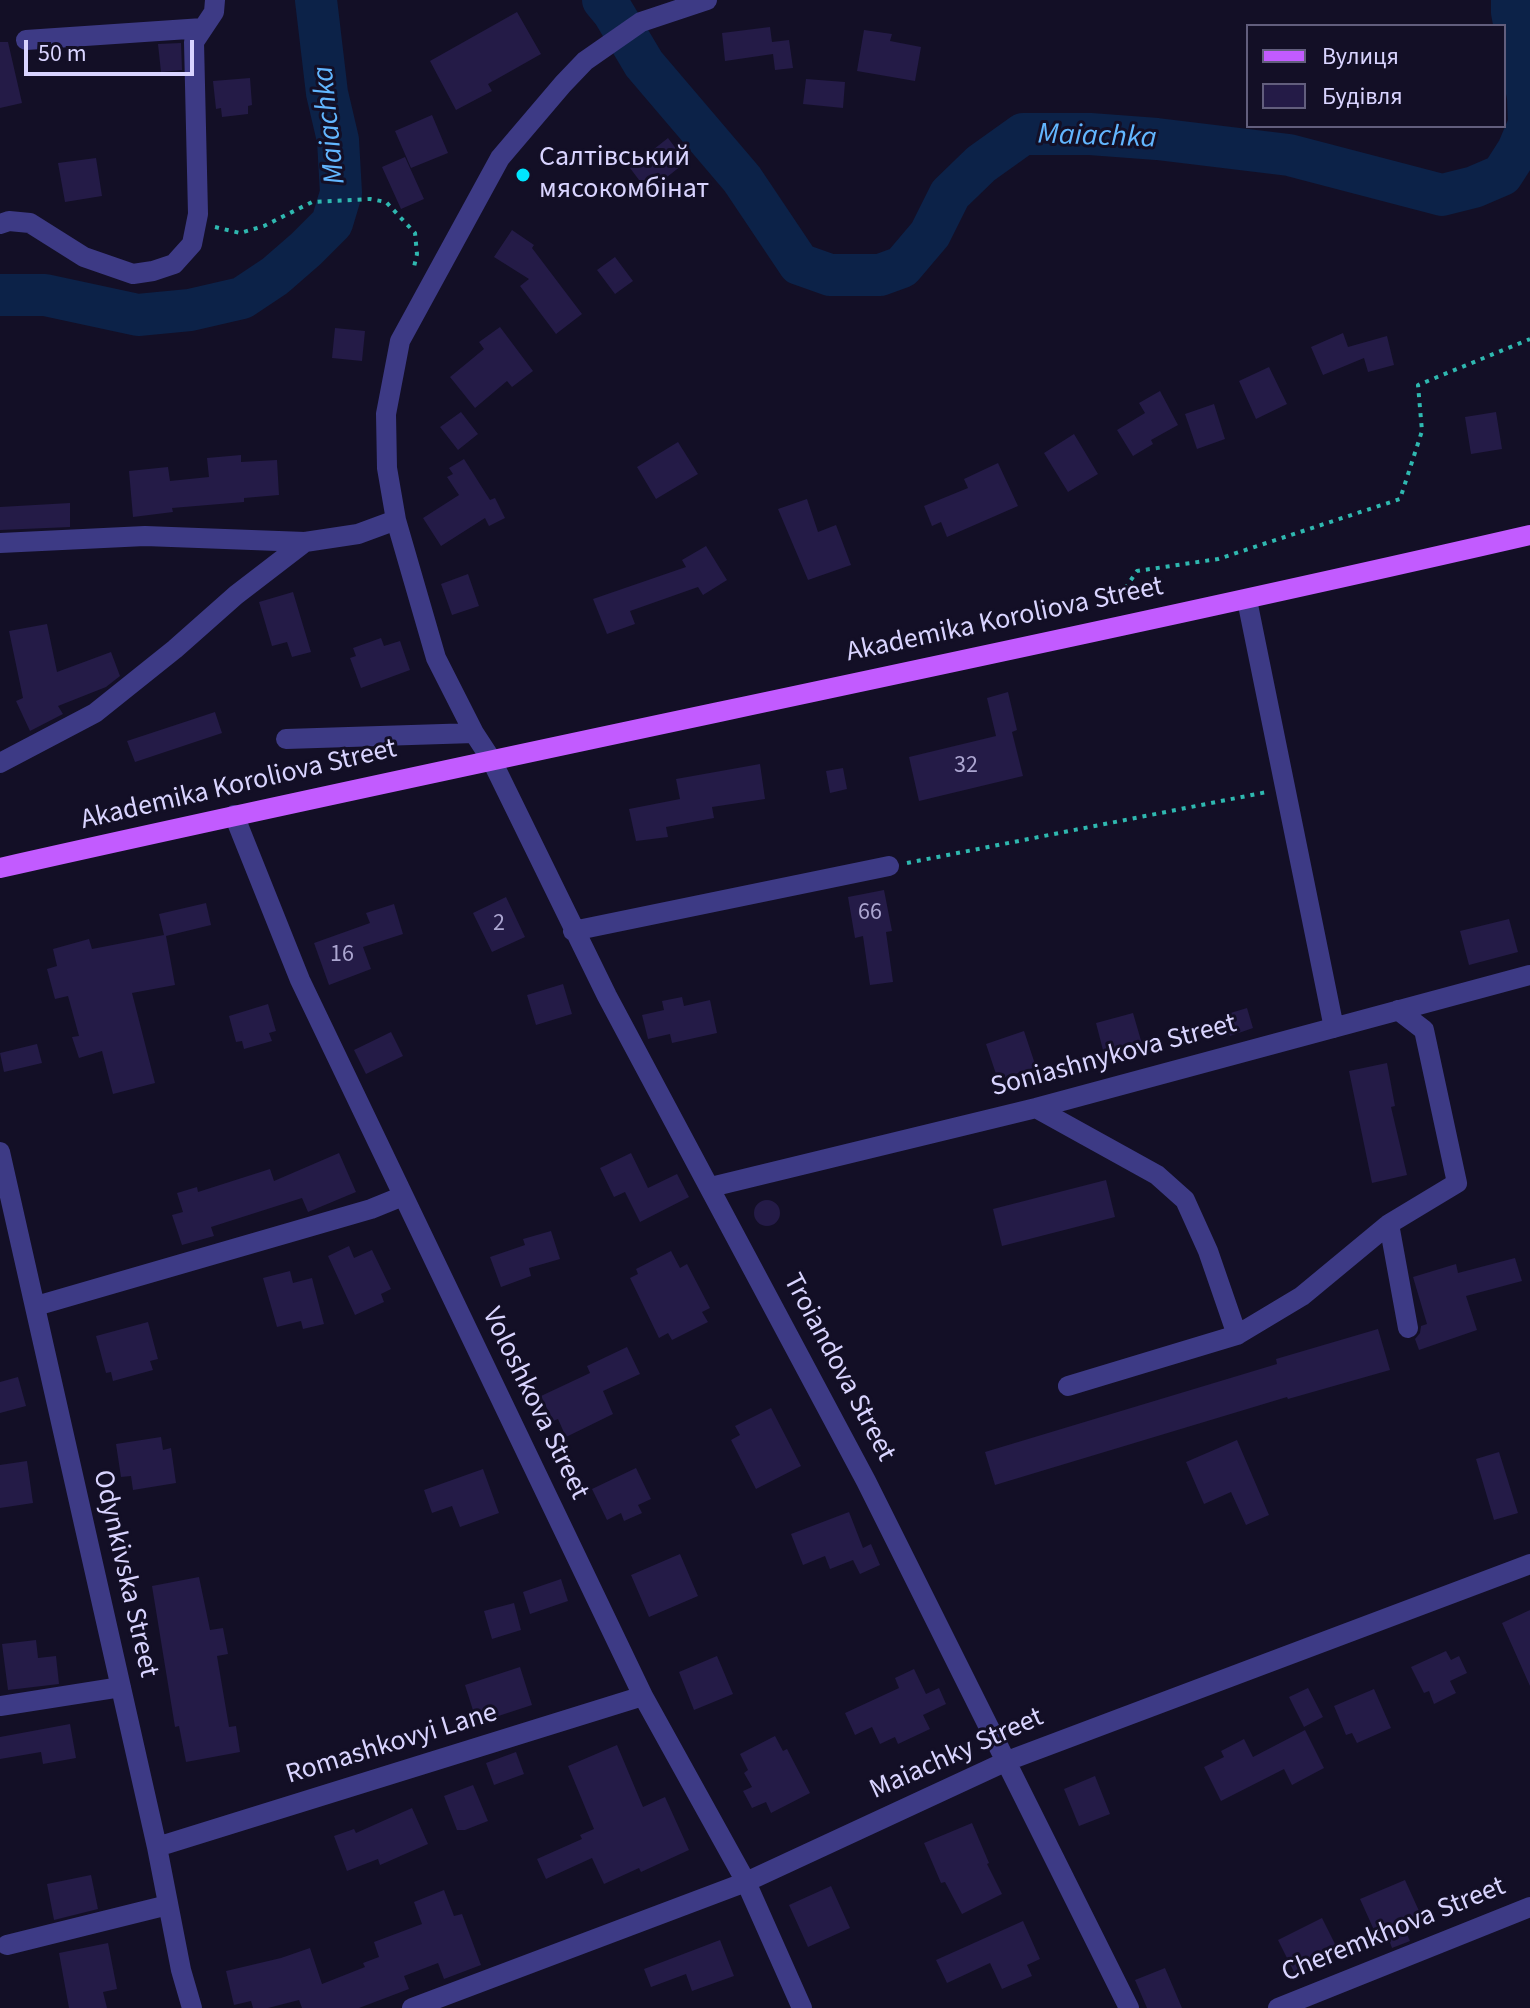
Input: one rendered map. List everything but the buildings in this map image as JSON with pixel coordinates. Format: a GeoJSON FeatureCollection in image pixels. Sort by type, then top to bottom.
{"type":"FeatureCollection","features":[{"type":"Feature","properties":{"kind":"main road","name":"Akademika Koroliova Street"},"geometry":{"type":"LineString","coordinates":[[0,868],[491,759],[1247,600],[1530,535]]}},
{"type":"Feature","properties":{"kind":"street"},"geometry":{"type":"LineString","coordinates":[[0,224],[9,221],[30,223],[84,257],[133,274],[174,264],[192,244],[198,214],[194,42],[214,12],[215,0]]}},
{"type":"Feature","properties":{"kind":"street"},"geometry":{"type":"LineString","coordinates":[[491,759],[474,733],[436,658],[396,520],[387,468],[386,414],[400,341],[500,158],[563,84],[585,61],[641,22],[707,0]]}},
{"type":"Feature","properties":{"kind":"street"},"geometry":{"type":"LineString","coordinates":[[26,40],[203,28]]}},
{"type":"Feature","properties":{"kind":"street"},"geometry":{"type":"LineString","coordinates":[[0,543],[145,536],[305,542],[358,534],[396,520]]}},
{"type":"Feature","properties":{"kind":"street"},"geometry":{"type":"LineString","coordinates":[[0,763],[95,713],[236,595],[305,542]]}},
{"type":"Feature","properties":{"kind":"street"},"geometry":{"type":"LineString","coordinates":[[1247,600],[1334,1028]]}},
{"type":"Feature","properties":{"kind":"street"},"geometry":{"type":"LineString","coordinates":[[286,739],[474,733]]}},
{"type":"Feature","properties":{"kind":"street","name":"Troiandova Street"},"geometry":{"type":"LineString","coordinates":[[491,759],[573,931],[866,1481],[1129,2008]]}},
{"type":"Feature","properties":{"kind":"street","name":"Voloshkova Street"},"geometry":{"type":"LineString","coordinates":[[234,815],[300,980],[643,1696],[746,1882],[802,2008]]}},
{"type":"Feature","properties":{"kind":"street"},"geometry":{"type":"LineString","coordinates":[[573,931],[889,866]]}},
{"type":"Feature","properties":{"kind":"street","name":"Soniashnykova Street"},"geometry":{"type":"LineString","coordinates":[[711,1187],[1036,1108],[1530,975]]}},
{"type":"Feature","properties":{"kind":"street"},"geometry":{"type":"LineString","coordinates":[[1068,1386],[1237,1335],[1302,1296],[1389,1224],[1457,1183],[1424,1030],[1398,1010]]}},
{"type":"Feature","properties":{"kind":"street"},"geometry":{"type":"LineString","coordinates":[[1036,1108],[1157,1175],[1185,1200],[1208,1251],[1237,1335]]}},
{"type":"Feature","properties":{"kind":"street","name":"Odynkivska Street"},"geometry":{"type":"LineString","coordinates":[[0,1152],[157,1847],[181,1970],[192,2008]]}},
{"type":"Feature","properties":{"kind":"street"},"geometry":{"type":"LineString","coordinates":[[36,1306],[371,1209],[403,1196]]}},
{"type":"Feature","properties":{"kind":"street"},"geometry":{"type":"LineString","coordinates":[[1389,1224],[1408,1328]]}},
{"type":"Feature","properties":{"kind":"street","name":"Maiachky Street"},"geometry":{"type":"LineString","coordinates":[[412,2008],[746,1882],[1007,1761],[1530,1564]]}},
{"type":"Feature","properties":{"kind":"street"},"geometry":{"type":"LineString","coordinates":[[0,1706],[121,1687]]}},
{"type":"Feature","properties":{"kind":"street","name":"Romashkovyi Lane"},"geometry":{"type":"LineString","coordinates":[[157,1847],[643,1696]]}},
{"type":"Feature","properties":{"kind":"street"},"geometry":{"type":"LineString","coordinates":[[7,1945],[168,1905]]}},
{"type":"Feature","properties":{"kind":"street","name":"Cheremkhova Street"},"geometry":{"type":"LineString","coordinates":[[1278,2008],[1530,1907]]}},
{"type":"Feature","properties":{"kind":"path"},"geometry":{"type":"LineString","coordinates":[[198,214],[214,227],[240,233],[264,226],[312,202],[354,199],[386,202],[415,233],[417,254],[413,271],[415,287],[422,300]]}},
{"type":"Feature","properties":{"kind":"path"},"geometry":{"type":"LineString","coordinates":[[1098,631],[1137,571],[1218,559],[1400,499],[1422,431],[1418,385],[1530,339]]}},
{"type":"Feature","properties":{"kind":"path"},"geometry":{"type":"LineString","coordinates":[[889,866],[1287,788]]}},
{"type":"Feature","properties":{"kind":"waterway","name":"Maiachka"},"geometry":{"type":"LineString","coordinates":[[0,295],[45,295],[138,315],[190,310],[242,298],[275,276],[306,249],[332,223],[341,193],[338,140],[327,93],[316,0]]}},
{"type":"Feature","properties":{"kind":"waterway","name":"Maiachka"},"geometry":{"type":"LineString","coordinates":[[603,0],[644,64],[742,179],[799,264],[830,275],[880,275],[902,267],[930,234],[950,194],[981,164],[1023,134],[1090,134],[1157,139],[1289,155],[1442,195],[1474,187],[1502,175],[1518,150],[1529,124],[1528,97],[1512,0]]}},
{"type":"Feature","properties":{"kind":"place","name":"Салтівський мясокомбінат"},"geometry":{"type":"Point","coordinates":[523,175]}}]}
